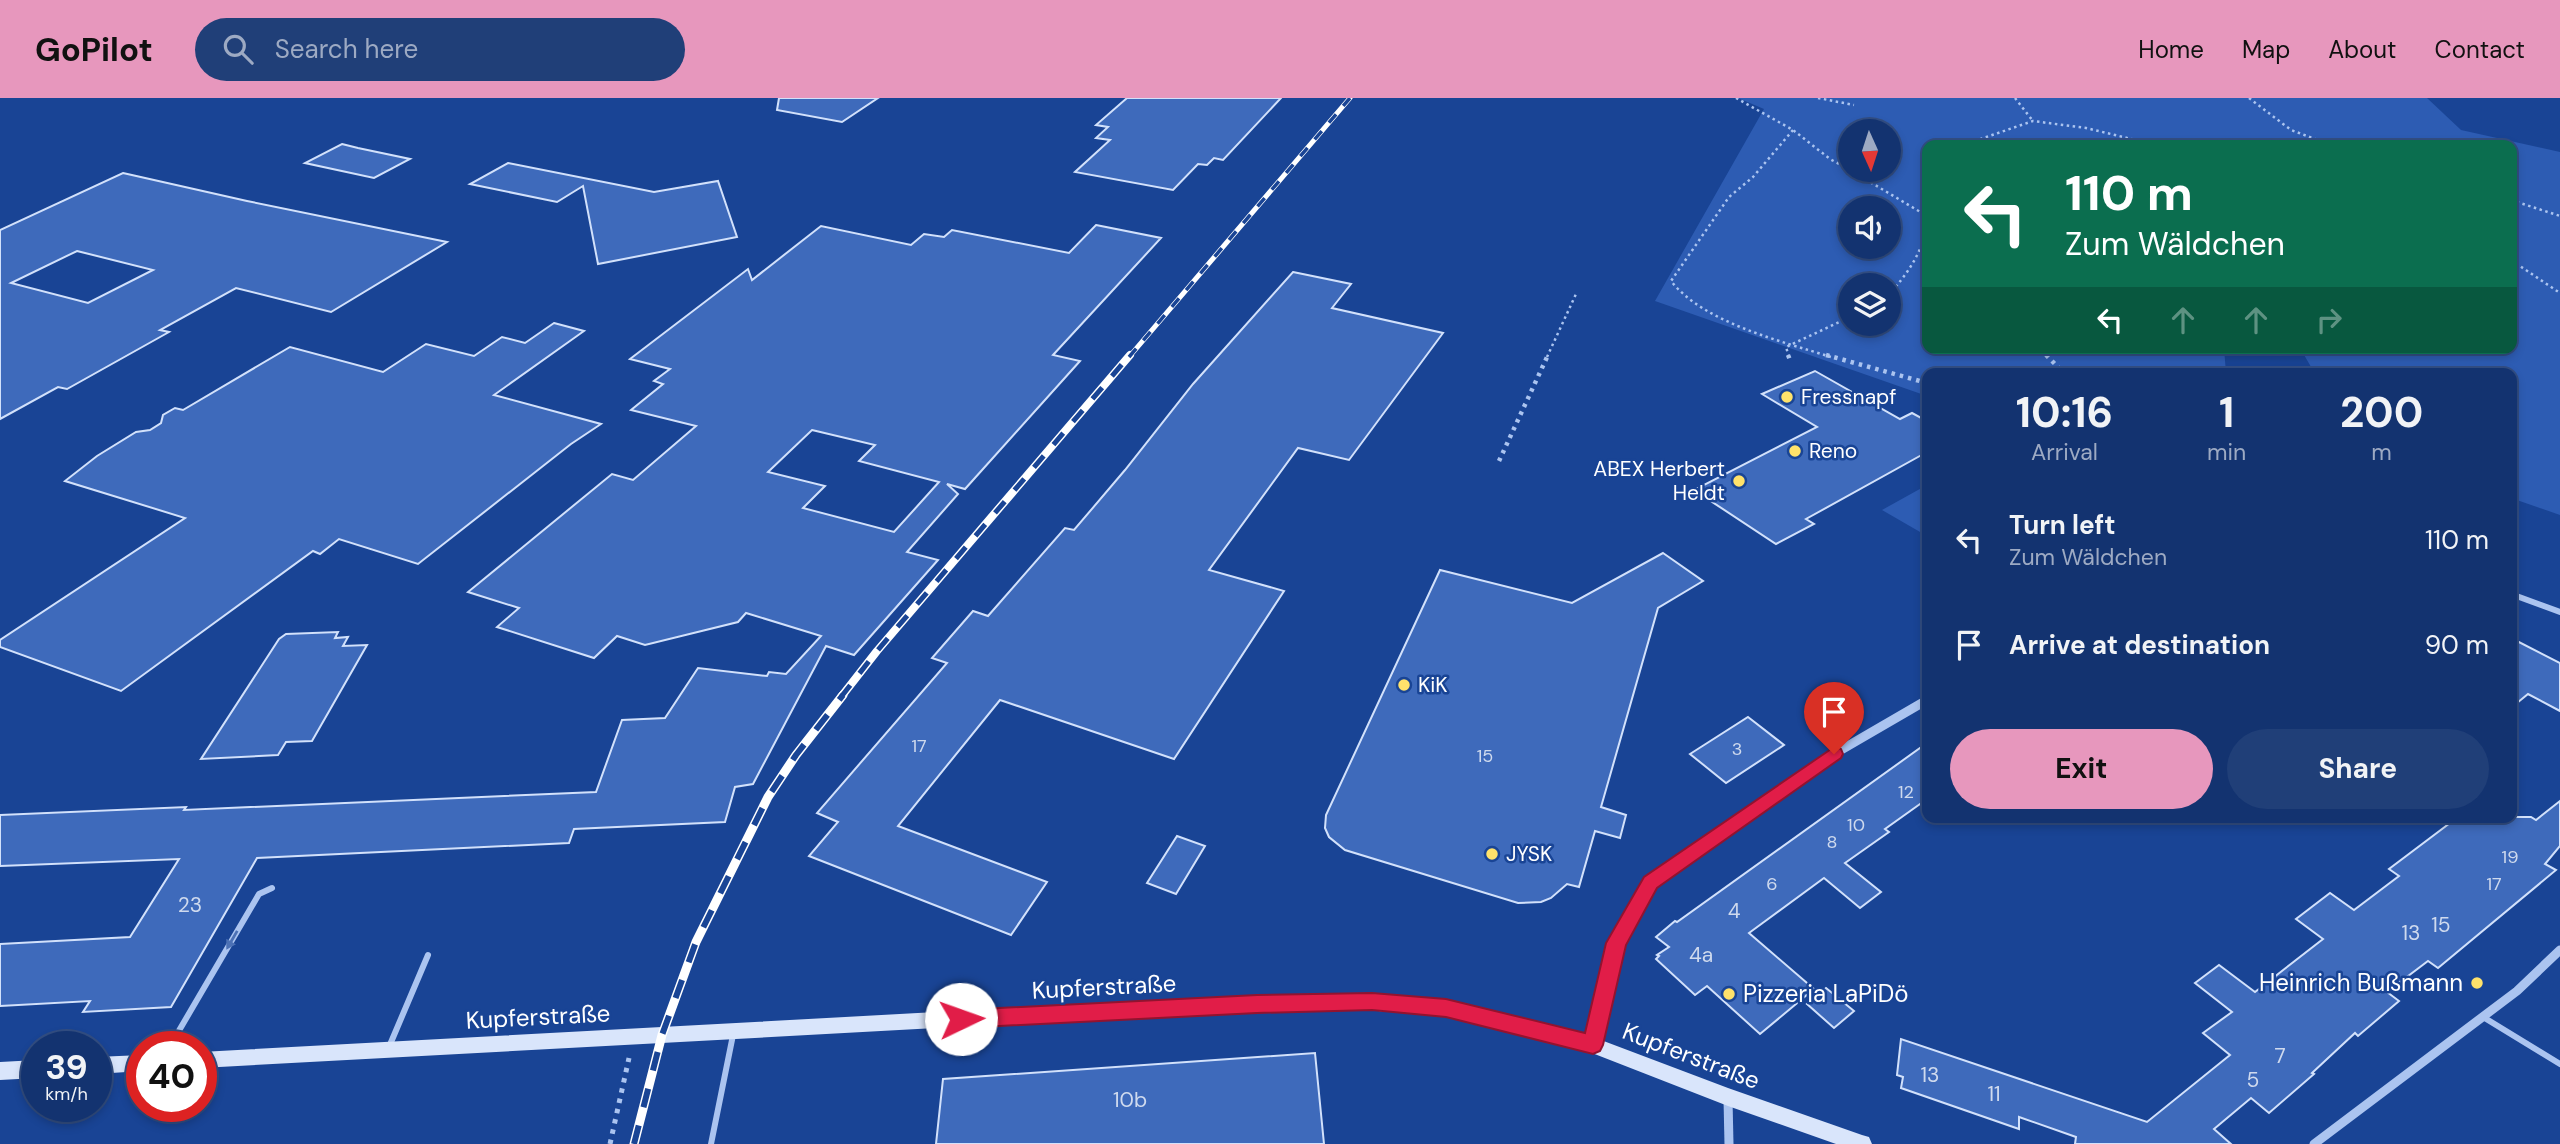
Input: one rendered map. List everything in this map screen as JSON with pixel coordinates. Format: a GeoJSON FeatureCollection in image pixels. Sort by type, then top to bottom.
{"type":"FeatureCollection","features":[{"type":"Feature","properties":{"kind":"street"},"geometry":{"type":"LineString","coordinates":[[2517,596],[2560,612]]}},
{"type":"Feature","properties":{"kind":"street"},"geometry":{"type":"LineString","coordinates":[[1593,1045],[1616,943],[1650,882],[1834,754],[1922,703]]}},
{"type":"Feature","properties":{"kind":"street"},"geometry":{"type":"LineString","coordinates":[[2314,1144],[2517,991],[2560,950]]}},
{"type":"Feature","properties":{"kind":"street","name":"Kupferstraße"},"geometry":{"type":"LineString","coordinates":[[217,1059],[1066,1013],[1351,1001],[1446,1008],[1593,1045],[1728,1097],[1862,1144]]}},
{"type":"Feature","properties":{"kind":"street"},"geometry":{"type":"LineString","coordinates":[[0,1071],[21,1070]]}},
{"type":"Feature","properties":{"kind":"street"},"geometry":{"type":"LineString","coordinates":[[1728,1097],[1729,1144]]}},
{"type":"Feature","properties":{"kind":"lane"},"geometry":{"type":"LineString","coordinates":[[179,1031],[259,894],[272,888]]}},
{"type":"Feature","properties":{"kind":"lane"},"geometry":{"type":"LineString","coordinates":[[387,1050],[428,955]]}},
{"type":"Feature","properties":{"kind":"lane"},"geometry":{"type":"LineString","coordinates":[[2483,1017],[2560,1064]]}},
{"type":"Feature","properties":{"kind":"lane"},"geometry":{"type":"LineString","coordinates":[[711,1144],[734,1032]]}},
{"type":"Feature","properties":{"kind":"path"},"geometry":{"type":"LineString","coordinates":[[1818,98],[1854,105]]}},
{"type":"Feature","properties":{"kind":"path"},"geometry":{"type":"LineString","coordinates":[[2015,98],[2034,121]]}},
{"type":"Feature","properties":{"kind":"path"},"geometry":{"type":"LineString","coordinates":[[2249,98],[2291,130],[2317,140]]}},
{"type":"Feature","properties":{"kind":"path"},"geometry":{"type":"LineString","coordinates":[[1739,99],[1793,130],[1838,163]]}},
{"type":"Feature","properties":{"kind":"path"},"geometry":{"type":"LineString","coordinates":[[1978,140],[2034,121],[2086,128],[2135,140]]}},
{"type":"Feature","properties":{"kind":"path"},"geometry":{"type":"LineString","coordinates":[[1793,130],[1754,177],[1729,197],[1671,281],[1676,293],[1740,326],[1878,372],[1922,382]]}},
{"type":"Feature","properties":{"kind":"path"},"geometry":{"type":"LineString","coordinates":[[1870,182],[1922,213]]}},
{"type":"Feature","properties":{"kind":"path"},"geometry":{"type":"LineString","coordinates":[[2517,202],[2560,216]]}},
{"type":"Feature","properties":{"kind":"path"},"geometry":{"type":"LineString","coordinates":[[1901,281],[1917,262],[1922,249]]}},
{"type":"Feature","properties":{"kind":"path"},"geometry":{"type":"LineString","coordinates":[[2517,265],[2560,293]]}},
{"type":"Feature","properties":{"kind":"path"},"geometry":{"type":"LineString","coordinates":[[1499,461],[1576,294]]}},
{"type":"Feature","properties":{"kind":"path"},"geometry":{"type":"LineString","coordinates":[[1790,360],[1786,347],[1838,323]]}},
{"type":"Feature","properties":{"kind":"path"},"geometry":{"type":"LineString","coordinates":[[2045,354],[2059,368]]}},
{"type":"Feature","properties":{"kind":"path"},"geometry":{"type":"LineString","coordinates":[[610,1144],[634,1037]]}},
{"type":"Feature","properties":{"kind":"shaded area"},"geometry":{"type":"Polygon","coordinates":[[[1738,98],[2427,98],[2461,130],[2506,140],[1922,140],[1922,354],[2224,354],[2226,368],[1922,368],[1922,394],[1655,301],[1764,109],[1738,98]]]}},
{"type":"Feature","properties":{"kind":"shaded area"},"geometry":{"type":"Polygon","coordinates":[[[2517,142],[2560,152],[2560,515],[2517,500],[2517,368],[2312,368],[2304,354],[2517,354],[2517,142]]]}},
{"type":"Feature","properties":{"kind":"shaded area"},"geometry":{"type":"Polygon","coordinates":[[[1922,488],[1922,533],[1882,510],[1922,488]]]}},
{"type":"Feature","properties":{"kind":"building"},"geometry":{"type":"Polygon","coordinates":[[[779,98],[878,98],[842,122],[777,110],[779,98]]]}},
{"type":"Feature","properties":{"kind":"building"},"geometry":{"type":"Polygon","coordinates":[[[1127,98],[1281,98],[1223,160],[1214,158],[1207,165],[1198,164],[1173,190],[1075,172],[1110,140],[1096,138],[1108,127],[1096,125],[1127,98]]]}},
{"type":"Feature","properties":{"kind":"building"},"geometry":{"type":"Polygon","coordinates":[[[342,144],[410,159],[374,178],[305,163],[342,144]]]}},
{"type":"Feature","properties":{"kind":"building"},"geometry":{"type":"Polygon","coordinates":[[[508,163],[654,192],[718,181],[737,237],[598,264],[583,186],[557,202],[470,184],[508,163]]]}},
{"type":"Feature","properties":{"kind":"building"},"geometry":{"type":"Polygon","coordinates":[[[123,173],[447,242],[331,312],[236,288],[160,330],[169,332],[67,389],[58,387],[0,419],[0,230],[123,173]],[[77,251],[11,283],[88,303],[153,270],[77,251]]]}},
{"type":"Feature","properties":{"kind":"building"},"geometry":{"type":"Polygon","coordinates":[[[1096,225],[1161,238],[1053,355],[1080,361],[965,489],[947,484],[958,494],[907,552],[938,560],[854,655],[826,646],[753,784],[735,787],[725,822],[574,829],[569,843],[257,858],[171,1007],[83,1012],[90,1001],[0,1006],[0,944],[130,937],[179,859],[0,866],[0,815],[596,792],[622,720],[665,718],[698,668],[767,676],[769,672],[786,674],[821,636],[746,613],[738,622],[645,645],[617,636],[594,658],[497,627],[519,608],[468,592],[612,474],[633,480],[696,426],[631,410],[663,384],[654,381],[670,369],[630,359],[748,269],[752,280],[821,226],[911,245],[924,234],[944,237],[952,230],[1069,253],[1096,225]],[[812,430],[768,472],[825,486],[803,508],[894,532],[939,482],[859,461],[875,445],[812,430]]]}},
{"type":"Feature","properties":{"kind":"building"},"geometry":{"type":"Polygon","coordinates":[[[1293,272],[1351,284],[1332,308],[1443,333],[1349,460],[1298,448],[1209,570],[1284,591],[1174,759],[1000,700],[898,826],[1047,882],[1011,935],[809,856],[838,822],[817,813],[947,663],[932,658],[973,611],[988,616],[1065,528],[1074,530],[1193,384],[1293,272]]]}},
{"type":"Feature","properties":{"kind":"building"},"geometry":{"type":"Polygon","coordinates":[[[554,323],[584,331],[494,395],[601,424],[571,444],[418,564],[339,539],[320,554],[313,551],[121,691],[0,647],[0,640],[185,518],[65,481],[97,456],[136,432],[150,430],[161,423],[163,415],[175,408],[183,410],[290,347],[383,372],[426,344],[474,356],[502,337],[525,343],[554,323]]]}},
{"type":"Feature","properties":{"kind":"building"},"geometry":{"type":"Polygon","coordinates":[[[1815,371],[1900,419],[1912,413],[1922,418],[1922,455],[1806,519],[1814,524],[1776,544],[1694,490],[1817,427],[1762,394],[1815,371]]]}},
{"type":"Feature","properties":{"kind":"building"},"geometry":{"type":"Polygon","coordinates":[[[1663,553],[1703,581],[1658,608],[1601,807],[1626,815],[1620,838],[1595,831],[1579,887],[1567,884],[1551,898],[1541,902],[1518,903],[1345,850],[1329,837],[1325,828],[1326,815],[1440,570],[1572,603],[1663,553]]]}},
{"type":"Feature","properties":{"kind":"building"},"geometry":{"type":"Polygon","coordinates":[[[338,632],[335,638],[348,637],[343,646],[367,645],[312,741],[286,742],[278,755],[201,759],[279,639],[286,634],[338,632]]]}},
{"type":"Feature","properties":{"kind":"building"},"geometry":{"type":"Polygon","coordinates":[[[2517,641],[2560,663],[2560,711],[2528,694],[2517,703],[2517,641]]]}},
{"type":"Feature","properties":{"kind":"building"},"geometry":{"type":"Polygon","coordinates":[[[1748,717],[1784,745],[1726,783],[1690,754],[1748,717]]]}},
{"type":"Feature","properties":{"kind":"building"},"geometry":{"type":"Polygon","coordinates":[[[1922,747],[1922,803],[1885,829],[1889,832],[1845,863],[1881,892],[1860,908],[1824,878],[1749,933],[1814,989],[1760,1034],[1707,986],[1695,995],[1656,959],[1659,956],[1657,955],[1669,947],[1656,937],[1922,747]]]}},
{"type":"Feature","properties":{"kind":"building"},"geometry":{"type":"Polygon","coordinates":[[[2560,801],[2560,846],[2545,864],[2556,870],[2438,968],[2428,961],[2387,992],[2399,1001],[2358,1036],[2355,1033],[2269,1113],[2251,1098],[2214,1129],[2231,1144],[2075,1144],[2076,1137],[2019,1117],[2019,1129],[1901,1088],[1903,1077],[1897,1075],[1901,1039],[2147,1122],[2230,1055],[2203,1033],[2232,1012],[2195,983],[2219,965],[2255,992],[2323,939],[2296,919],[2330,893],[2354,910],[2399,876],[2389,869],[2450,823],[2517,823],[2517,817],[2531,817],[2536,820],[2560,801]]]}},
{"type":"Feature","properties":{"kind":"building"},"geometry":{"type":"Polygon","coordinates":[[[1177,836],[1205,846],[1176,894],[1147,883],[1177,836]]]}},
{"type":"Feature","properties":{"kind":"building"},"geometry":{"type":"Polygon","coordinates":[[[1826,988],[1854,1011],[1834,1028],[1807,1004],[1826,988]]]}},
{"type":"Feature","properties":{"kind":"building"},"geometry":{"type":"Polygon","coordinates":[[[1315,1053],[1324,1144],[936,1144],[943,1079],[1315,1053]]]}},
{"type":"Feature","properties":{"kind":"railway"},"geometry":{"type":"LineString","coordinates":[[1129,357],[1350,98]]}},
{"type":"Feature","properties":{"kind":"railway"},"geometry":{"type":"LineString","coordinates":[[841,697],[877,651],[1130,355]]}},
{"type":"Feature","properties":{"kind":"railway"},"geometry":{"type":"LineString","coordinates":[[634,1144],[662,1035],[696,942],[768,797],[796,755],[843,695]]}},
{"type":"Feature","properties":{"kind":"place","name":"Fressnapf"},"geometry":{"type":"Point","coordinates":[1787,397]}},
{"type":"Feature","properties":{"kind":"place","name":"Reno"},"geometry":{"type":"Point","coordinates":[1795,451]}},
{"type":"Feature","properties":{"kind":"place","name":"ABEX Herbert Heldt"},"geometry":{"type":"Point","coordinates":[1739,481]}},
{"type":"Feature","properties":{"kind":"place","name":"KiK"},"geometry":{"type":"Point","coordinates":[1404,685]}},
{"type":"Feature","properties":{"kind":"place","name":"JYSK"},"geometry":{"type":"Point","coordinates":[1492,854]}},
{"type":"Feature","properties":{"kind":"place","name":"Heinrich Bußmann"},"geometry":{"type":"Point","coordinates":[2477,983]}},
{"type":"Feature","properties":{"kind":"place","name":"Pizzeria LaPiDö"},"geometry":{"type":"Point","coordinates":[1729,994]}},
{"type":"Feature","properties":{"kind":"route"},"geometry":{"type":"LineString","coordinates":[[961,1019],[1257,1004],[1394,1002],[1446,1008],[1593,1045],[1616,943],[1650,882],[1834,754]]}}]}
